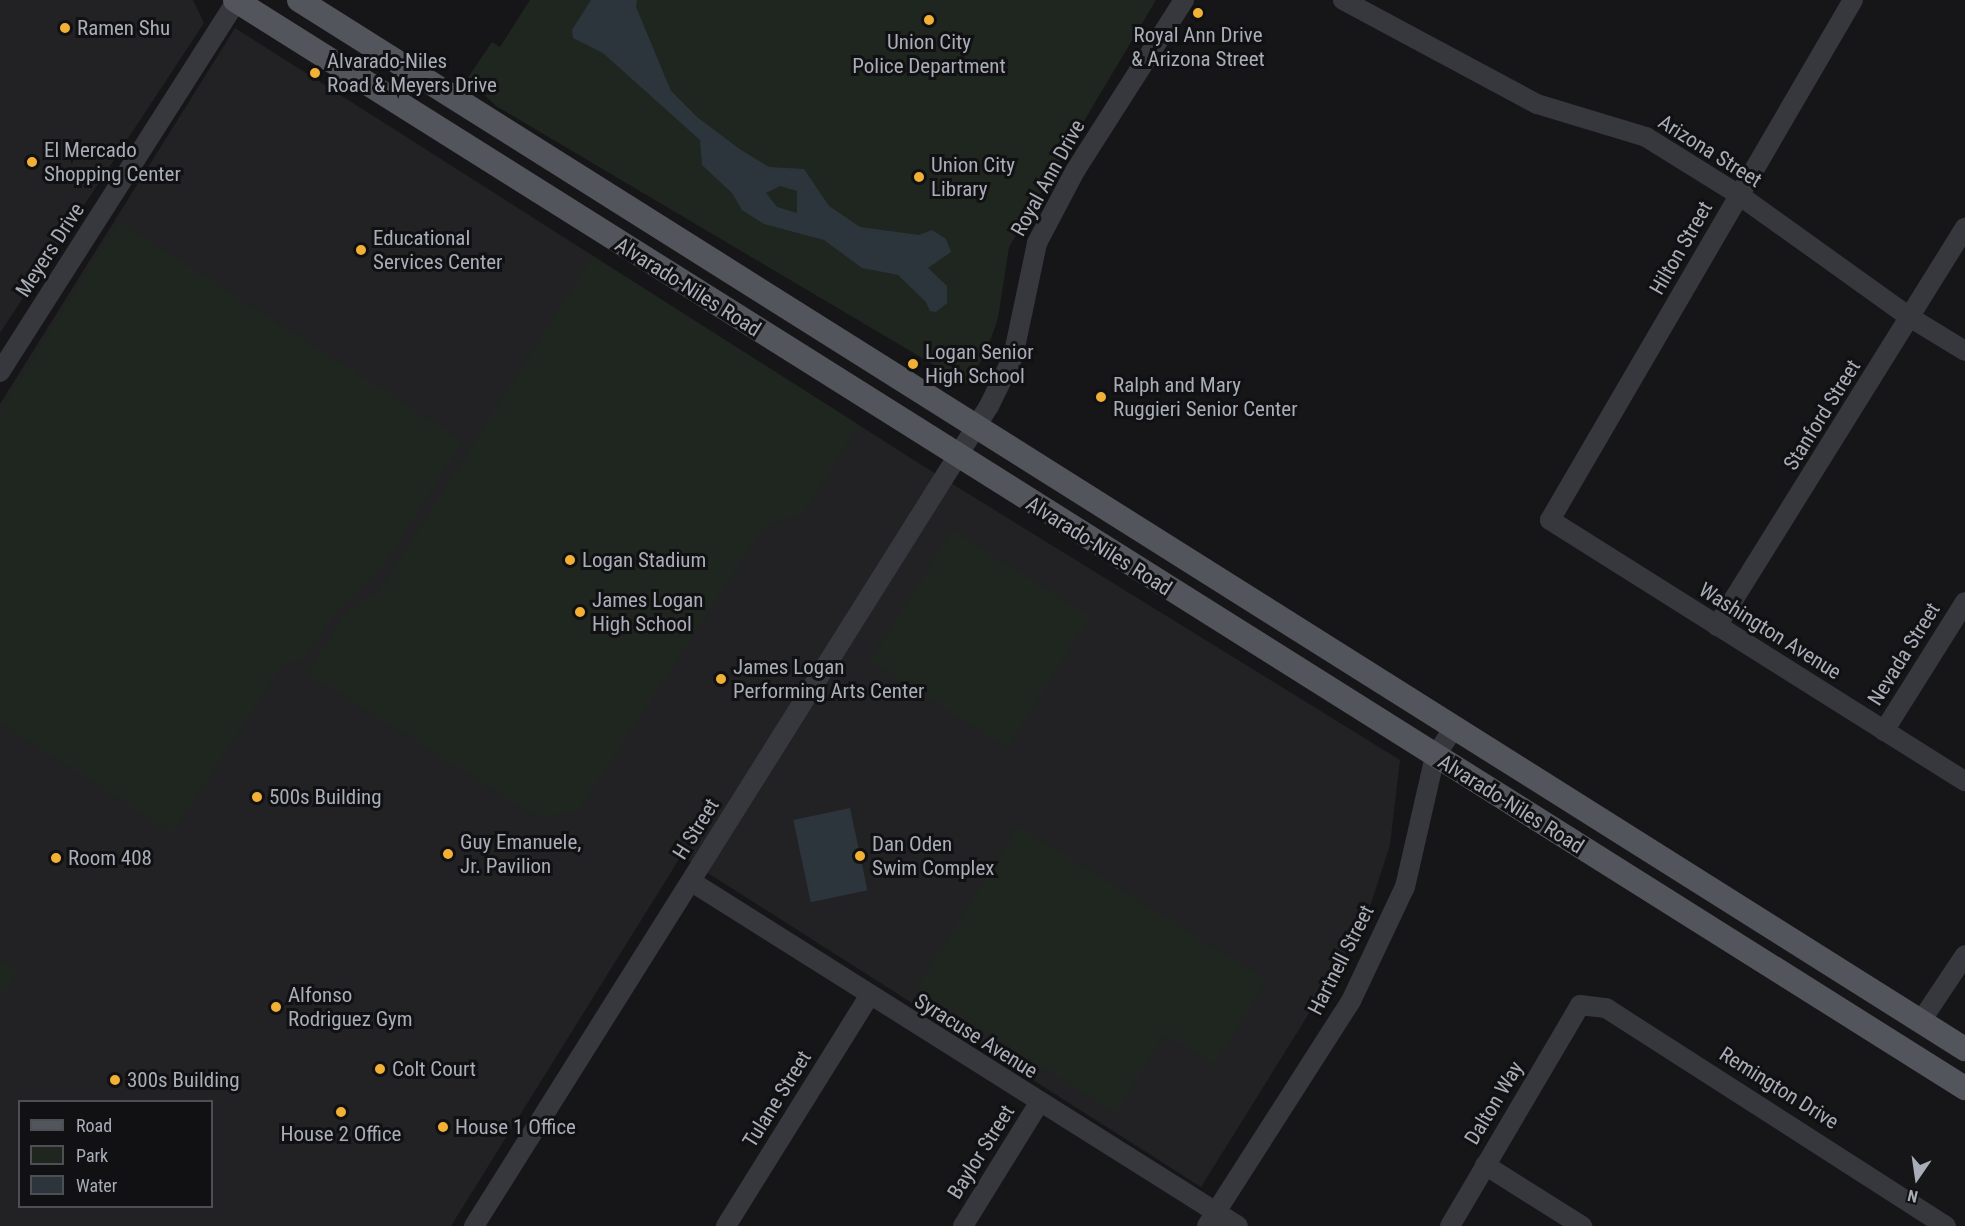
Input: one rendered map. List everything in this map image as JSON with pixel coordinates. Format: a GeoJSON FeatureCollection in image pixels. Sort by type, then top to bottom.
{"type":"FeatureCollection","features":[{"type":"Feature","properties":{"kind":"main road","name":"Alvarado-Niles Road"},"geometry":{"type":"LineString","coordinates":[[237,0],[957,457],[1965,1088]]}},
{"type":"Feature","properties":{"kind":"main road","name":"Alvarado-Niles Road"},"geometry":{"type":"LineString","coordinates":[[299,0],[1965,1049]]}},
{"type":"Feature","properties":{"kind":"street","name":"Meyers Drive"},"geometry":{"type":"LineString","coordinates":[[0,372],[237,0]]}},
{"type":"Feature","properties":{"kind":"street","name":"Royal Ann Drive"},"geometry":{"type":"LineString","coordinates":[[957,457],[976,428],[1013,357],[1032,259],[1055,206],[1184,0]]}},
{"type":"Feature","properties":{"kind":"street","name":"Arizona Street"},"geometry":{"type":"LineString","coordinates":[[1343,0],[1537,104],[1646,137],[1739,195],[1911,318],[1965,351]]}},
{"type":"Feature","properties":{"kind":"street","name":"Hilton Street"},"geometry":{"type":"LineString","coordinates":[[1550,520],[1853,0]]}},
{"type":"Feature","properties":{"kind":"street","name":"Stanford Street"},"geometry":{"type":"LineString","coordinates":[[1717,626],[1965,228]]}},
{"type":"Feature","properties":{"kind":"street","name":"H Street"},"geometry":{"type":"LineString","coordinates":[[474,1226],[957,457]]}},
{"type":"Feature","properties":{"kind":"street","name":"Washington Avenue"},"geometry":{"type":"LineString","coordinates":[[1550,520],[1965,781]]}},
{"type":"Feature","properties":{"kind":"street","name":"Nevada Street"},"geometry":{"type":"LineString","coordinates":[[1884,731],[1965,602]]}},
{"type":"Feature","properties":{"kind":"street","name":"Hartnell Street"},"geometry":{"type":"LineString","coordinates":[[1212,1218],[1356,991],[1405,887],[1436,756],[1454,728]]}},
{"type":"Feature","properties":{"kind":"street","name":"Syracuse Avenue"},"geometry":{"type":"LineString","coordinates":[[692,882],[1039,1103],[1212,1218],[1238,1226]]}},
{"type":"Feature","properties":{"kind":"street"},"geometry":{"type":"LineString","coordinates":[[1920,1021],[1965,955]]}},
{"type":"Feature","properties":{"kind":"street","name":"Tulane Street"},"geometry":{"type":"LineString","coordinates":[[726,1226],[869,996]]}},
{"type":"Feature","properties":{"kind":"street","name":"Dalton Way"},"geometry":{"type":"LineString","coordinates":[[1450,1226],[1580,1005]]}},
{"type":"Feature","properties":{"kind":"street","name":"Remington Drive"},"geometry":{"type":"LineString","coordinates":[[1580,1005],[1606,1008],[1946,1226]]}},
{"type":"Feature","properties":{"kind":"street","name":"Baylor Street"},"geometry":{"type":"LineString","coordinates":[[963,1226],[1039,1103]]}},
{"type":"Feature","properties":{"kind":"street"},"geometry":{"type":"LineString","coordinates":[[1485,1165],[1581,1226]]}},
{"type":"Feature","properties":{"kind":"shaded area","name":"El Mercado Shopping Center"},"geometry":{"type":"Polygon","coordinates":[[[0,0],[193,0],[204,23],[0,333],[0,0]]]}},
{"type":"Feature","properties":{"kind":"shaded area","name":"James Logan High School"},"geometry":{"type":"Polygon","coordinates":[[[235,28],[920,464],[1400,760],[1390,845],[1364,925],[1201,1187],[681,856],[451,1226],[0,1226],[0,404],[235,28]]]}},
{"type":"Feature","properties":{"kind":"green space"},"geometry":{"type":"Polygon","coordinates":[[[530,0],[1156,0],[1009,247],[998,318],[986,353],[966,384],[496,106],[467,79],[492,42],[500,47],[530,0]]]}},
{"type":"Feature","properties":{"kind":"green space"},"geometry":{"type":"Polygon","coordinates":[[[118,221],[463,441],[385,564],[337,611],[302,662],[287,662],[275,676],[173,833],[0,723],[0,411],[118,221]]]}},
{"type":"Feature","properties":{"kind":"green space","name":"Logan Stadium"},"geometry":{"type":"Polygon","coordinates":[[[593,256],[859,425],[805,512],[763,528],[584,803],[577,810],[547,817],[534,815],[307,673],[347,610],[378,593],[593,256]]]}},
{"type":"Feature","properties":{"kind":"green space"},"geometry":{"type":"Polygon","coordinates":[[[952,530],[1090,616],[1008,748],[870,661],[952,530]]]}},
{"type":"Feature","properties":{"kind":"green space"},"geometry":{"type":"Polygon","coordinates":[[[1018,826],[1267,980],[1214,1065],[1165,1034],[1116,1113],[916,989],[1018,826]]]}},
{"type":"Feature","properties":{"kind":"green space"},"geometry":{"type":"Polygon","coordinates":[[[0,960],[19,971],[0,1000],[0,960]]]}},
{"type":"Feature","properties":{"kind":"water"},"geometry":{"type":"Polygon","coordinates":[[[591,0],[637,0],[636,7],[671,91],[697,117],[741,150],[769,167],[804,169],[829,206],[860,227],[919,235],[932,230],[946,239],[951,252],[928,268],[947,286],[947,303],[936,312],[930,311],[926,302],[898,275],[862,268],[824,240],[764,224],[742,210],[732,193],[702,165],[700,140],[603,53],[573,38],[572,30],[591,0]],[[780,186],[766,193],[777,207],[797,213],[797,191],[780,186]]]}},
{"type":"Feature","properties":{"kind":"water"},"geometry":{"type":"Polygon","coordinates":[[[850,808],[867,890],[811,902],[793,820],[850,808]]]}},
{"type":"Feature","properties":{"kind":"place","name":"Royal Ann Drive & Arizona Street"},"geometry":{"type":"Point","coordinates":[1198,13]}},
{"type":"Feature","properties":{"kind":"place","name":"Union City Police Department"},"geometry":{"type":"Point","coordinates":[929,20]}},
{"type":"Feature","properties":{"kind":"place","name":"Ramen Shu"},"geometry":{"type":"Point","coordinates":[65,28]}},
{"type":"Feature","properties":{"kind":"place","name":"Alvarado-Niles Road & Meyers Drive"},"geometry":{"type":"Point","coordinates":[315,73]}},
{"type":"Feature","properties":{"kind":"place","name":"El Mercado Shopping Center"},"geometry":{"type":"Point","coordinates":[32,162]}},
{"type":"Feature","properties":{"kind":"place","name":"Union City Library"},"geometry":{"type":"Point","coordinates":[919,177]}},
{"type":"Feature","properties":{"kind":"place","name":"Educational Services Center"},"geometry":{"type":"Point","coordinates":[361,250]}},
{"type":"Feature","properties":{"kind":"place","name":"Logan Senior High School"},"geometry":{"type":"Point","coordinates":[913,364]}},
{"type":"Feature","properties":{"kind":"place","name":"Ralph and Mary Ruggieri Senior Center"},"geometry":{"type":"Point","coordinates":[1101,397]}},
{"type":"Feature","properties":{"kind":"place","name":"Logan Stadium"},"geometry":{"type":"Point","coordinates":[570,560]}},
{"type":"Feature","properties":{"kind":"place","name":"James Logan High School"},"geometry":{"type":"Point","coordinates":[580,612]}},
{"type":"Feature","properties":{"kind":"place","name":"James Logan Performing Arts Center"},"geometry":{"type":"Point","coordinates":[721,679]}},
{"type":"Feature","properties":{"kind":"place","name":"500s Building"},"geometry":{"type":"Point","coordinates":[257,797]}},
{"type":"Feature","properties":{"kind":"place","name":"Guy Emanuele, Jr. Pavilion"},"geometry":{"type":"Point","coordinates":[448,854]}},
{"type":"Feature","properties":{"kind":"place","name":"Dan Oden Swim Complex"},"geometry":{"type":"Point","coordinates":[860,856]}},
{"type":"Feature","properties":{"kind":"place","name":"Room 408"},"geometry":{"type":"Point","coordinates":[56,858]}},
{"type":"Feature","properties":{"kind":"place","name":"Alfonso Rodriguez Gym"},"geometry":{"type":"Point","coordinates":[276,1007]}},
{"type":"Feature","properties":{"kind":"place","name":"Colt Court"},"geometry":{"type":"Point","coordinates":[380,1069]}},
{"type":"Feature","properties":{"kind":"place","name":"300s Building"},"geometry":{"type":"Point","coordinates":[115,1080]}},
{"type":"Feature","properties":{"kind":"place","name":"House 2 Office"},"geometry":{"type":"Point","coordinates":[341,1112]}},
{"type":"Feature","properties":{"kind":"place","name":"House 1 Office"},"geometry":{"type":"Point","coordinates":[443,1127]}}]}
